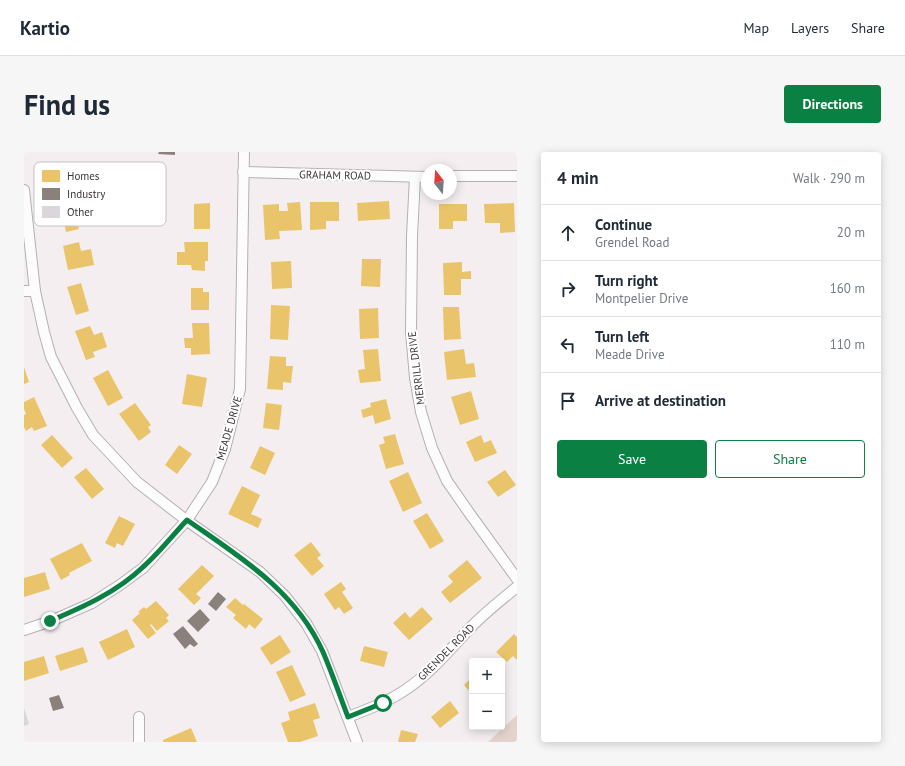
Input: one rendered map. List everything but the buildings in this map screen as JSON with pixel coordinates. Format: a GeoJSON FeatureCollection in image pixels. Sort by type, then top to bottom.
{"type":"FeatureCollection","features":[{"type":"Feature","properties":{"kind":"street","name":"MEADE DRIVE"},"geometry":{"type":"LineString","coordinates":[[24,630],[50,621],[92,603],[143,568],[187,520],[212,482],[222,456],[240,389],[244,152]]}},
{"type":"Feature","properties":{"kind":"street","name":"GRAHAM ROAD"},"geometry":{"type":"LineString","coordinates":[[243,172],[421,177]]}},
{"type":"Feature","properties":{"kind":"street"},"geometry":{"type":"LineString","coordinates":[[457,176],[517,176]]}},
{"type":"Feature","properties":{"kind":"street","name":"MERRILL DRIVE"},"geometry":{"type":"LineString","coordinates":[[415,177],[410,332],[415,378],[421,412],[432,448],[447,481],[517,579]]}},
{"type":"Feature","properties":{"kind":"street"},"geometry":{"type":"LineString","coordinates":[[24,190],[35,291],[51,357],[77,408],[94,435],[137,482],[260,572],[285,596],[306,622],[322,651],[357,742]]}},
{"type":"Feature","properties":{"kind":"street"},"geometry":{"type":"LineString","coordinates":[[24,292],[35,291]]}},
{"type":"Feature","properties":{"kind":"street","name":"GRENDEL ROAD"},"geometry":{"type":"LineString","coordinates":[[348,717],[383,703],[408,688],[434,667],[494,605],[517,587]]}},
{"type":"Feature","properties":{"kind":"street"},"geometry":{"type":"LineString","coordinates":[[138,742],[139,717]]}},
{"type":"Feature","properties":{"kind":"shaded area"},"geometry":{"type":"Polygon","coordinates":[[[517,715],[517,742],[488,742],[501,730],[505,730],[505,726],[517,715]]]}},
{"type":"Feature","properties":{"kind":"route"},"geometry":{"type":"LineString","coordinates":[[50,621],[92,603],[120,585],[143,568],[187,520],[260,572],[285,596],[306,622],[322,651],[348,717],[383,703]]}}]}
